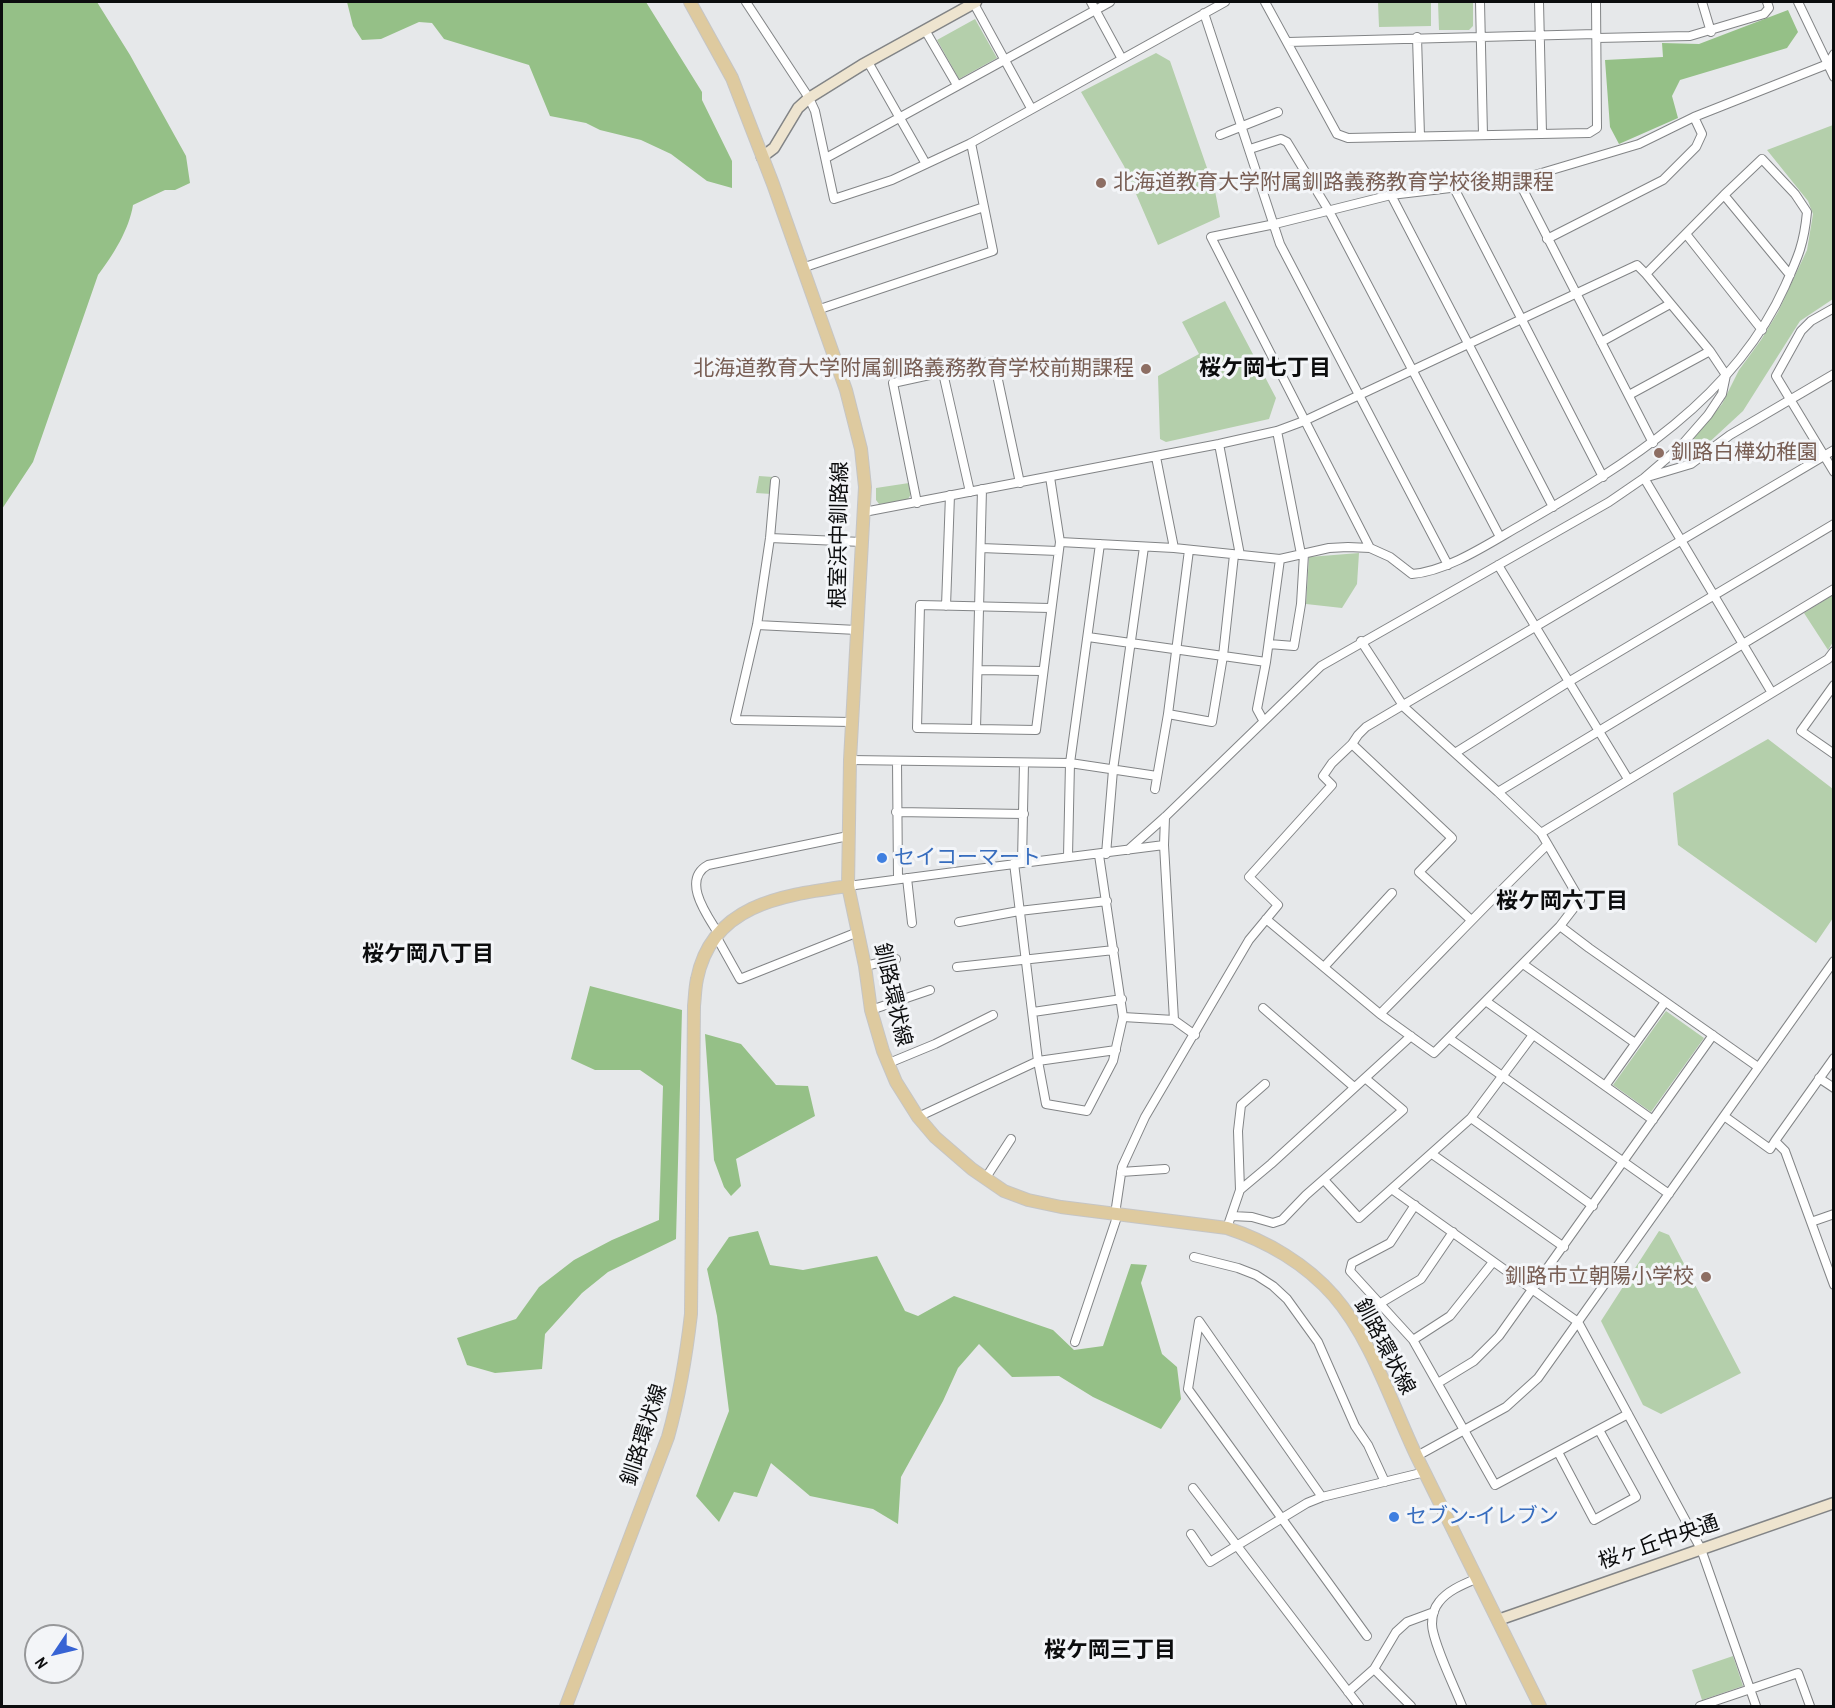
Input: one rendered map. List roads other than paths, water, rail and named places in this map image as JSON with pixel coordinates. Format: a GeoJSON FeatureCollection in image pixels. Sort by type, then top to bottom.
{"type":"FeatureCollection","features":[{"type":"Feature","properties":{"kind":"main road","name":"根室浜中釧路線"},"geometry":{"type":"LineString","coordinates":[[690,2],[732,78],[846,390],[861,449],[865,486],[850,760],[848,886]]}},
{"type":"Feature","properties":{"kind":"main road","name":"釧路環状線"},"geometry":{"type":"LineString","coordinates":[[566,1707],[668,1437],[680,1394],[691,1314],[694,1006],[697,978],[707,950],[717,934],[748,909],[766,901],[848,886],[865,966],[871,1010],[889,1063],[896,1082],[918,1117],[935,1137],[985,1179],[1004,1191],[1028,1200],[1061,1208],[1227,1228],[1246,1234],[1283,1253],[1317,1279],[1335,1297],[1367,1348],[1417,1456],[1540,1707]]}},
{"type":"Feature","properties":{"kind":"street"},"geometry":{"type":"LineString","coordinates":[[746,2],[809,98],[815,111],[834,199],[892,180],[971,143],[1225,2]]}},
{"type":"Feature","properties":{"kind":"street"},"geometry":{"type":"LineString","coordinates":[[762,157],[774,148],[798,108],[809,98],[974,2],[1031,108]]}},
{"type":"Feature","properties":{"kind":"street"},"geometry":{"type":"LineString","coordinates":[[1091,2],[1122,59]]}},
{"type":"Feature","properties":{"kind":"street"},"geometry":{"type":"LineString","coordinates":[[826,158],[1110,2]]}},
{"type":"Feature","properties":{"kind":"street"},"geometry":{"type":"LineString","coordinates":[[1265,2],[1337,134],[1348,138],[1589,133],[1597,128],[1596,2]]}},
{"type":"Feature","properties":{"kind":"street"},"geometry":{"type":"LineString","coordinates":[[1480,2],[1483,135]]}},
{"type":"Feature","properties":{"kind":"street"},"geometry":{"type":"LineString","coordinates":[[1539,2],[1542,133]]}},
{"type":"Feature","properties":{"kind":"street"},"geometry":{"type":"LineString","coordinates":[[1702,2],[1711,32]]}},
{"type":"Feature","properties":{"kind":"street"},"geometry":{"type":"LineString","coordinates":[[1288,42],[1539,35],[1690,36],[1711,32],[1764,14],[1769,8],[1767,2]]}},
{"type":"Feature","properties":{"kind":"street"},"geometry":{"type":"LineString","coordinates":[[1798,2],[1833,77]]}},
{"type":"Feature","properties":{"kind":"street"},"geometry":{"type":"LineString","coordinates":[[1204,13],[1280,244],[1448,565]]}},
{"type":"Feature","properties":{"kind":"street"},"geometry":{"type":"LineString","coordinates":[[925,30],[957,85]]}},
{"type":"Feature","properties":{"kind":"street"},"geometry":{"type":"LineString","coordinates":[[1417,38],[1420,136]]}},
{"type":"Feature","properties":{"kind":"street"},"geometry":{"type":"LineString","coordinates":[[1370,548],[1210,237],[1275,224],[1390,195],[1518,180],[1639,144],[1694,117],[1828,64],[1833,54]]}},
{"type":"Feature","properties":{"kind":"street"},"geometry":{"type":"LineString","coordinates":[[868,62],[926,164]]}},
{"type":"Feature","properties":{"kind":"street"},"geometry":{"type":"LineString","coordinates":[[1220,135],[1278,112]]}},
{"type":"Feature","properties":{"kind":"street"},"geometry":{"type":"LineString","coordinates":[[1547,239],[1663,180],[1696,147],[1702,134],[1694,117]]}},
{"type":"Feature","properties":{"kind":"street"},"geometry":{"type":"LineString","coordinates":[[1250,149],[1281,139],[1287,142],[1329,211],[1500,537]]}},
{"type":"Feature","properties":{"kind":"street"},"geometry":{"type":"LineString","coordinates":[[817,310],[993,250],[971,143]]}},
{"type":"Feature","properties":{"kind":"street"},"geometry":{"type":"LineString","coordinates":[[981,548],[1100,544],[1280,558],[1348,547],[1370,548],[1390,557],[1412,574],[1448,565],[1603,477],[1676,424],[1726,375],[1762,330],[1798,261],[1805,236],[1808,212],[1795,194],[1762,159],[1646,274]]}},
{"type":"Feature","properties":{"kind":"street"},"geometry":{"type":"LineString","coordinates":[[1518,180],[1653,442]]}},
{"type":"Feature","properties":{"kind":"street"},"geometry":{"type":"LineString","coordinates":[[1454,188],[1603,477]]}},
{"type":"Feature","properties":{"kind":"street"},"geometry":{"type":"LineString","coordinates":[[1390,195],[1553,507]]}},
{"type":"Feature","properties":{"kind":"street"},"geometry":{"type":"LineString","coordinates":[[1724,195],[1790,274]]}},
{"type":"Feature","properties":{"kind":"street"},"geometry":{"type":"LineString","coordinates":[[802,268],[984,207]]}},
{"type":"Feature","properties":{"kind":"street"},"geometry":{"type":"LineString","coordinates":[[1686,234],[1762,330]]}},
{"type":"Feature","properties":{"kind":"street"},"geometry":{"type":"LineString","coordinates":[[864,512],[1156,457],[1277,431],[1360,396],[1637,265],[1710,351],[1726,375],[1722,394],[1708,415],[1680,447],[1644,478],[1609,502],[1361,641],[1321,666],[1128,850]]}},
{"type":"Feature","properties":{"kind":"street"},"geometry":{"type":"LineString","coordinates":[[1601,342],[1670,304]]}},
{"type":"Feature","properties":{"kind":"street"},"geometry":{"type":"LineString","coordinates":[[1833,308],[1811,321],[1800,331],[1776,376],[1833,472]]}},
{"type":"Feature","properties":{"kind":"street"},"geometry":{"type":"LineString","coordinates":[[1629,395],[1710,351]]}},
{"type":"Feature","properties":{"kind":"street"},"geometry":{"type":"LineString","coordinates":[[917,502],[893,383],[994,361],[1020,483]]}},
{"type":"Feature","properties":{"kind":"street"},"geometry":{"type":"LineString","coordinates":[[943,373],[970,492]]}},
{"type":"Feature","properties":{"kind":"street"},"geometry":{"type":"LineString","coordinates":[[1644,478],[1691,464],[1730,435],[1833,374]]}},
{"type":"Feature","properties":{"kind":"street"},"geometry":{"type":"LineString","coordinates":[[1269,644],[1294,645],[1301,604],[1302,554],[1277,431]]}},
{"type":"Feature","properties":{"kind":"street"},"geometry":{"type":"LineString","coordinates":[[1168,714],[1212,722],[1237,555],[1219,444]]}},
{"type":"Feature","properties":{"kind":"street"},"geometry":{"type":"LineString","coordinates":[[1075,1342],[1116,1214],[1121,1172],[1145,1117],[1166,1079],[1195,1035],[1249,939],[1278,905],[1249,877],[1332,785],[1323,776],[1332,763],[1366,728],[1833,450]]}},
{"type":"Feature","properties":{"kind":"street"},"geometry":{"type":"LineString","coordinates":[[1156,457],[1174,548]]}},
{"type":"Feature","properties":{"kind":"street"},"geometry":{"type":"LineString","coordinates":[[1050,477],[1059,546],[1036,730],[917,728],[920,605],[1050,608]]}},
{"type":"Feature","properties":{"kind":"street"},"geometry":{"type":"LineString","coordinates":[[1644,478],[1772,693]]}},
{"type":"Feature","properties":{"kind":"street"},"geometry":{"type":"LineString","coordinates":[[775,481],[770,538],[757,625],[735,720],[852,722]]}},
{"type":"Feature","properties":{"kind":"street"},"geometry":{"type":"LineString","coordinates":[[976,729],[982,489]]}},
{"type":"Feature","properties":{"kind":"street"},"geometry":{"type":"LineString","coordinates":[[946,606],[950,495]]}},
{"type":"Feature","properties":{"kind":"street"},"geometry":{"type":"LineString","coordinates":[[1455,753],[1570,681],[1833,524]]}},
{"type":"Feature","properties":{"kind":"street"},"geometry":{"type":"LineString","coordinates":[[770,538],[862,542]]}},
{"type":"Feature","properties":{"kind":"street"},"geometry":{"type":"LineString","coordinates":[[1068,856],[1070,763],[1100,544]]}},
{"type":"Feature","properties":{"kind":"street"},"geometry":{"type":"LineString","coordinates":[[1024,763],[1024,814],[1018,862],[1019,911],[1034,1012],[1038,1061],[1046,1104],[1087,1111],[1113,1060],[1123,1017],[1102,854],[1144,547]]}},
{"type":"Feature","properties":{"kind":"street"},"geometry":{"type":"LineString","coordinates":[[1155,789],[1168,714],[1189,550]]}},
{"type":"Feature","properties":{"kind":"street"},"geometry":{"type":"LineString","coordinates":[[1263,720],[1257,709],[1269,644],[1280,558]]}},
{"type":"Feature","properties":{"kind":"street"},"geometry":{"type":"LineString","coordinates":[[1498,565],[1628,779]]}},
{"type":"Feature","properties":{"kind":"street"},"geometry":{"type":"LineString","coordinates":[[1498,792],[1833,589]]}},
{"type":"Feature","properties":{"kind":"street"},"geometry":{"type":"LineString","coordinates":[[757,625],[857,630]]}},
{"type":"Feature","properties":{"kind":"street"},"geometry":{"type":"LineString","coordinates":[[1088,637],[1266,662]]}},
{"type":"Feature","properties":{"kind":"street"},"geometry":{"type":"LineString","coordinates":[[1266,919],[1380,1014],[1434,1053],[1560,926],[1580,900],[1541,833],[1404,707],[1361,641]]}},
{"type":"Feature","properties":{"kind":"street"},"geometry":{"type":"LineString","coordinates":[[1541,833],[1828,659],[1833,651]]}},
{"type":"Feature","properties":{"kind":"street"},"geometry":{"type":"LineString","coordinates":[[978,670],[1042,671]]}},
{"type":"Feature","properties":{"kind":"street"},"geometry":{"type":"LineString","coordinates":[[1833,685],[1801,731],[1833,754]]}},
{"type":"Feature","properties":{"kind":"street"},"geometry":{"type":"LineString","coordinates":[[1352,744],[1452,838],[1419,872],[1470,919]]}},
{"type":"Feature","properties":{"kind":"street"},"geometry":{"type":"LineString","coordinates":[[850,760],[1070,763],[1157,776]]}},
{"type":"Feature","properties":{"kind":"street"},"geometry":{"type":"LineString","coordinates":[[897,761],[898,879]]}},
{"type":"Feature","properties":{"kind":"street"},"geometry":{"type":"LineString","coordinates":[[896,813],[1024,814]]}},
{"type":"Feature","properties":{"kind":"street"},"geometry":{"type":"LineString","coordinates":[[1165,817],[1164,845],[1174,1020]]}},
{"type":"Feature","properties":{"kind":"street"},"geometry":{"type":"LineString","coordinates":[[848,836],[708,865],[696,876],[696,890],[740,979],[858,932]]}},
{"type":"Feature","properties":{"kind":"street"},"geometry":{"type":"LineString","coordinates":[[1380,1014],[1470,919],[1546,844]]}},
{"type":"Feature","properties":{"kind":"street"},"geometry":{"type":"LineString","coordinates":[[848,886],[1018,862],[1164,845]]}},
{"type":"Feature","properties":{"kind":"street"},"geometry":{"type":"LineString","coordinates":[[907,878],[912,923]]}},
{"type":"Feature","properties":{"kind":"street"},"geometry":{"type":"LineString","coordinates":[[1324,967],[1392,893]]}},
{"type":"Feature","properties":{"kind":"street"},"geometry":{"type":"LineString","coordinates":[[959,922],[1019,911],[1107,901]]}},
{"type":"Feature","properties":{"kind":"street"},"geometry":{"type":"LineString","coordinates":[[1560,926],[1758,1067]]}},
{"type":"Feature","properties":{"kind":"street"},"geometry":{"type":"LineString","coordinates":[[957,967],[1114,950]]}},
{"type":"Feature","properties":{"kind":"street"},"geometry":{"type":"LineString","coordinates":[[865,966],[896,959]]}},
{"type":"Feature","properties":{"kind":"street"},"geometry":{"type":"LineString","coordinates":[[1417,1456],[1506,1407],[1538,1378],[1833,962]]}},
{"type":"Feature","properties":{"kind":"street"},"geometry":{"type":"LineString","coordinates":[[1523,964],[1635,1043]]}},
{"type":"Feature","properties":{"kind":"street"},"geometry":{"type":"LineString","coordinates":[[871,1010],[930,990]]}},
{"type":"Feature","properties":{"kind":"street"},"geometry":{"type":"LineString","coordinates":[[1034,1012],[1122,999]]}},
{"type":"Feature","properties":{"kind":"street"},"geometry":{"type":"LineString","coordinates":[[1486,1002],[1653,1120]]}},
{"type":"Feature","properties":{"kind":"street"},"geometry":{"type":"LineString","coordinates":[[1605,1086],[1665,1002]]}},
{"type":"Feature","properties":{"kind":"street"},"geometry":{"type":"LineString","coordinates":[[1263,1008],[1354,1087]]}},
{"type":"Feature","properties":{"kind":"street"},"geometry":{"type":"LineString","coordinates":[[889,1063],[935,1044],[993,1014]]}},
{"type":"Feature","properties":{"kind":"street"},"geometry":{"type":"LineString","coordinates":[[1123,1017],[1174,1020],[1195,1035]]}},
{"type":"Feature","properties":{"kind":"street"},"geometry":{"type":"LineString","coordinates":[[1324,1181],[1359,1218],[1471,1118],[1533,1035]]}},
{"type":"Feature","properties":{"kind":"street"},"geometry":{"type":"LineString","coordinates":[[1438,1383],[1474,1361],[1499,1336],[1713,1035]]}},
{"type":"Feature","properties":{"kind":"street"},"geometry":{"type":"LineString","coordinates":[[1240,1190],[1411,1036]]}},
{"type":"Feature","properties":{"kind":"street"},"geometry":{"type":"LineString","coordinates":[[1450,1039],[1669,1194]]}},
{"type":"Feature","properties":{"kind":"street"},"geometry":{"type":"LineString","coordinates":[[918,1117],[1038,1061],[1116,1050]]}},
{"type":"Feature","properties":{"kind":"street"},"geometry":{"type":"LineString","coordinates":[[1724,1116],[1770,1149],[1833,1058]]}},
{"type":"Feature","properties":{"kind":"street"},"geometry":{"type":"LineString","coordinates":[[1232,1216],[1252,1217],[1273,1223],[1282,1220],[1306,1195],[1403,1110],[1365,1078]]}},
{"type":"Feature","properties":{"kind":"street"},"geometry":{"type":"LineString","coordinates":[[1819,1078],[1833,1088]]}},
{"type":"Feature","properties":{"kind":"street"},"geometry":{"type":"LineString","coordinates":[[1227,1228],[1240,1190],[1238,1131],[1241,1105],[1265,1084]]}},
{"type":"Feature","properties":{"kind":"street"},"geometry":{"type":"LineString","coordinates":[[1471,1118],[1593,1206]]}},
{"type":"Feature","properties":{"kind":"street"},"geometry":{"type":"LineString","coordinates":[[985,1179],[1011,1139]]}},
{"type":"Feature","properties":{"kind":"street"},"geometry":{"type":"LineString","coordinates":[[1775,1141],[1785,1151],[1833,1285]]}},
{"type":"Feature","properties":{"kind":"street"},"geometry":{"type":"LineString","coordinates":[[1432,1154],[1564,1247]]}},
{"type":"Feature","properties":{"kind":"street"},"geometry":{"type":"LineString","coordinates":[[1121,1172],[1164,1169]]}},
{"type":"Feature","properties":{"kind":"street"},"geometry":{"type":"LineString","coordinates":[[1393,1190],[1578,1322],[1701,1549],[1756,1707]]}},
{"type":"Feature","properties":{"kind":"street"},"geometry":{"type":"LineString","coordinates":[[1414,1205],[1389,1244],[1352,1263],[1350,1271],[1413,1340],[1495,1485],[1628,1414]]}},
{"type":"Feature","properties":{"kind":"street"},"geometry":{"type":"LineString","coordinates":[[1811,1222],[1833,1214]]}},
{"type":"Feature","properties":{"kind":"street"},"geometry":{"type":"LineString","coordinates":[[1379,1304],[1420,1279],[1453,1233]]}},
{"type":"Feature","properties":{"kind":"street"},"geometry":{"type":"LineString","coordinates":[[1194,1257],[1256,1275],[1287,1299],[1318,1342],[1355,1426],[1368,1445],[1385,1482]]}},
{"type":"Feature","properties":{"kind":"street"},"geometry":{"type":"LineString","coordinates":[[1413,1340],[1450,1316],[1493,1262]]}},
{"type":"Feature","properties":{"kind":"street"},"geometry":{"type":"LineString","coordinates":[[1322,1497],[1199,1320],[1188,1389],[1366,1636]]}},
{"type":"Feature","properties":{"kind":"street"},"geometry":{"type":"LineString","coordinates":[[1558,1452],[1594,1520],[1636,1497],[1599,1430]]}},
{"type":"Feature","properties":{"kind":"street"},"geometry":{"type":"LineString","coordinates":[[1191,1534],[1210,1562],[1307,1503],[1322,1497],[1425,1472]]}},
{"type":"Feature","properties":{"kind":"street"},"geometry":{"type":"LineString","coordinates":[[1193,1488],[1359,1707]]}},
{"type":"Feature","properties":{"kind":"street","name":"桜ヶ丘中央通"},"geometry":{"type":"LineString","coordinates":[[1498,1620],[1833,1503]]}},
{"type":"Feature","properties":{"kind":"street"},"geometry":{"type":"LineString","coordinates":[[1462,1707],[1434,1636],[1432,1624],[1438,1602],[1447,1594],[1478,1578]]}},
{"type":"Feature","properties":{"kind":"street"},"geometry":{"type":"LineString","coordinates":[[1348,1692],[1374,1669],[1396,1632],[1407,1622],[1434,1612]]}},
{"type":"Feature","properties":{"kind":"street"},"geometry":{"type":"LineString","coordinates":[[1374,1669],[1411,1707]]}},
{"type":"Feature","properties":{"kind":"street"},"geometry":{"type":"LineString","coordinates":[[1700,1707],[1798,1673],[1810,1707]]}},
{"type":"Feature","properties":{"kind":"place","name":"北海道教育大学附属釧路義務教育学校後期課程"},"geometry":{"type":"Point","coordinates":[1101,183]}},
{"type":"Feature","properties":{"kind":"place","name":"北海道教育大学附属釧路義務教育学校前期課程"},"geometry":{"type":"Point","coordinates":[1146,369]}},
{"type":"Feature","properties":{"kind":"place","name":"釧路白樺幼稚園"},"geometry":{"type":"Point","coordinates":[1659,453]}},
{"type":"Feature","properties":{"kind":"place","name":"セイコーマート"},"geometry":{"type":"Point","coordinates":[882,858]}},
{"type":"Feature","properties":{"kind":"place","name":"釧路市立朝陽小学校"},"geometry":{"type":"Point","coordinates":[1706,1277]}},
{"type":"Feature","properties":{"kind":"place","name":"セブン-イレブン"},"geometry":{"type":"Point","coordinates":[1394,1517]}},
{"type":"Feature","properties":{"kind":"district","name":"桜ケ岡七丁目"},"geometry":{"type":"Point","coordinates":[1265,369]}},
{"type":"Feature","properties":{"kind":"district","name":"桜ケ岡六丁目"},"geometry":{"type":"Point","coordinates":[1562,902]}},
{"type":"Feature","properties":{"kind":"district","name":"桜ケ岡八丁目"},"geometry":{"type":"Point","coordinates":[428,955]}},
{"type":"Feature","properties":{"kind":"district","name":"桜ケ岡三丁目"},"geometry":{"type":"Point","coordinates":[1110,1651]}}]}
